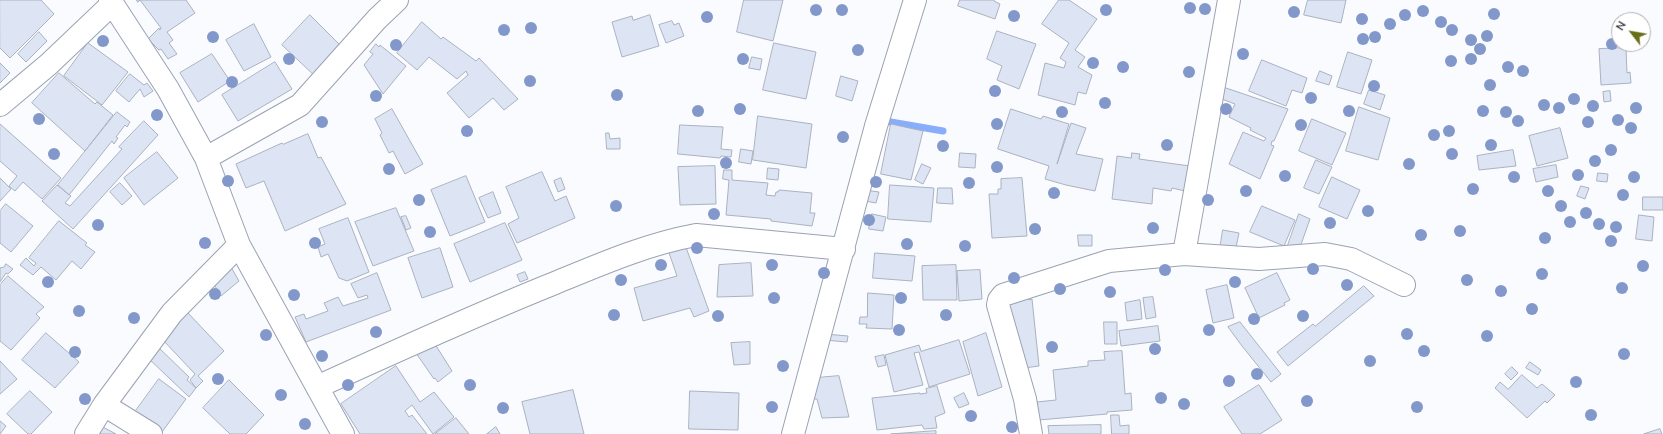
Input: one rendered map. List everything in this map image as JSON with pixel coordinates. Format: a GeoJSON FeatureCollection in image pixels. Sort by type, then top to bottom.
{"type":"FeatureCollection","features":[{"type":"Feature","properties":{"kind":"street"},"geometry":{"type":"LineString","coordinates":[[206,158],[300,105],[377,19],[397,0]]}},
{"type":"Feature","properties":{"kind":"street"},"geometry":{"type":"LineString","coordinates":[[793,434],[876,126],[915,0]]}},
{"type":"Feature","properties":{"kind":"street"},"geometry":{"type":"LineString","coordinates":[[1184,254],[1229,0]]}},
{"type":"Feature","properties":{"kind":"street"},"geometry":{"type":"LineString","coordinates":[[0,106],[49,64],[111,2],[168,89],[206,158],[239,245],[343,434]]}},
{"type":"Feature","properties":{"kind":"street"},"geometry":{"type":"LineString","coordinates":[[317,387],[493,308],[613,259],[681,238],[696,235],[844,249]]}},
{"type":"Feature","properties":{"kind":"street"},"geometry":{"type":"LineString","coordinates":[[86,434],[104,405],[172,313],[239,245]]}},
{"type":"Feature","properties":{"kind":"street"},"geometry":{"type":"LineString","coordinates":[[1031,434],[1025,399],[998,305],[999,300],[1003,295],[1109,261],[1184,254],[1259,259],[1325,254],[1351,259],[1404,285]]}},
{"type":"Feature","properties":{"kind":"street"},"geometry":{"type":"LineString","coordinates":[[104,405],[151,434]]}},
{"type":"Feature","properties":{"kind":"building"},"geometry":{"type":"Polygon","coordinates":[[[0,0],[41,0],[54,14],[10,58],[0,48],[0,0]]]}},
{"type":"Feature","properties":{"kind":"building"},"geometry":{"type":"Polygon","coordinates":[[[140,0],[186,0],[195,13],[167,32],[173,40],[169,43],[177,54],[168,59],[161,49],[159,50],[148,39],[159,28],[160,30],[161,28],[140,0]]]}},
{"type":"Feature","properties":{"kind":"building"},"geometry":{"type":"Polygon","coordinates":[[[744,0],[783,0],[773,41],[737,32],[744,0]]]}},
{"type":"Feature","properties":{"kind":"building"},"geometry":{"type":"Polygon","coordinates":[[[960,0],[994,0],[1000,4],[995,19],[958,6],[960,0]]]}},
{"type":"Feature","properties":{"kind":"building"},"geometry":{"type":"Polygon","coordinates":[[[1059,0],[1069,0],[1097,19],[1075,50],[1085,57],[1078,67],[1092,75],[1086,94],[1078,92],[1075,105],[1038,95],[1045,63],[1064,68],[1066,62],[1060,58],[1069,43],[1042,24],[1059,0]]]}},
{"type":"Feature","properties":{"kind":"building"},"geometry":{"type":"Polygon","coordinates":[[[1308,0],[1346,0],[1341,23],[1304,15],[1308,0]]]}},
{"type":"Feature","properties":{"kind":"building"},"geometry":{"type":"Polygon","coordinates":[[[310,15],[344,49],[317,78],[282,45],[310,15]]]}},
{"type":"Feature","properties":{"kind":"building"},"geometry":{"type":"Polygon","coordinates":[[[650,15],[659,46],[622,57],[612,22],[632,16],[633,20],[650,15]]]}},
{"type":"Feature","properties":{"kind":"building"},"geometry":{"type":"Polygon","coordinates":[[[672,21],[674,25],[679,23],[684,36],[666,43],[659,25],[672,21]]]}},
{"type":"Feature","properties":{"kind":"building"},"geometry":{"type":"Polygon","coordinates":[[[422,22],[441,39],[443,37],[476,61],[479,58],[518,99],[504,110],[493,98],[469,118],[447,93],[468,75],[466,71],[457,79],[429,57],[417,70],[397,53],[422,22]]]}},
{"type":"Feature","properties":{"kind":"building"},"geometry":{"type":"Polygon","coordinates":[[[254,24],[271,57],[244,71],[226,40],[254,24]]]}},
{"type":"Feature","properties":{"kind":"building"},"geometry":{"type":"Polygon","coordinates":[[[997,31],[1036,44],[1019,89],[997,80],[1002,66],[987,59],[997,31]]]}},
{"type":"Feature","properties":{"kind":"building"},"geometry":{"type":"Polygon","coordinates":[[[39,32],[47,41],[26,62],[18,54],[39,32]]]}},
{"type":"Feature","properties":{"kind":"building"},"geometry":{"type":"Polygon","coordinates":[[[88,43],[128,72],[102,105],[64,76],[88,43]]]}},
{"type":"Feature","properties":{"kind":"building"},"geometry":{"type":"Polygon","coordinates":[[[774,43],[816,52],[806,99],[763,90],[774,43]]]}},
{"type":"Feature","properties":{"kind":"building"},"geometry":{"type":"Polygon","coordinates":[[[376,44],[379,47],[380,45],[406,66],[383,94],[364,65],[373,54],[370,52],[376,44]]]}},
{"type":"Feature","properties":{"kind":"building"},"geometry":{"type":"Polygon","coordinates":[[[1599,49],[1611,49],[1611,52],[1626,52],[1627,73],[1630,72],[1631,83],[1601,85],[1599,49]]]}},
{"type":"Feature","properties":{"kind":"building"},"geometry":{"type":"Polygon","coordinates":[[[1348,52],[1372,60],[1361,94],[1337,87],[1348,52]]]}},
{"type":"Feature","properties":{"kind":"building"},"geometry":{"type":"Polygon","coordinates":[[[212,54],[230,81],[198,102],[180,73],[212,54]]]}},
{"type":"Feature","properties":{"kind":"building"},"geometry":{"type":"Polygon","coordinates":[[[752,57],[762,59],[760,70],[749,68],[752,57]]]}},
{"type":"Feature","properties":{"kind":"building"},"geometry":{"type":"Polygon","coordinates":[[[1262,60],[1307,78],[1302,93],[1292,90],[1286,106],[1249,91],[1262,60]]]}},
{"type":"Feature","properties":{"kind":"building"},"geometry":{"type":"Polygon","coordinates":[[[275,62],[292,89],[238,121],[222,95],[275,62]]]}},
{"type":"Feature","properties":{"kind":"building"},"geometry":{"type":"Polygon","coordinates":[[[0,63],[10,73],[0,83],[0,63]]]}},
{"type":"Feature","properties":{"kind":"building"},"geometry":{"type":"Polygon","coordinates":[[[1320,71],[1332,76],[1329,85],[1316,81],[1320,71]]]}},
{"type":"Feature","properties":{"kind":"building"},"geometry":{"type":"Polygon","coordinates":[[[59,73],[95,104],[97,102],[113,115],[85,151],[32,103],[59,73]]]}},
{"type":"Feature","properties":{"kind":"building"},"geometry":{"type":"Polygon","coordinates":[[[130,74],[144,85],[147,83],[153,91],[144,97],[140,89],[129,102],[116,91],[130,74]]]}},
{"type":"Feature","properties":{"kind":"building"},"geometry":{"type":"Polygon","coordinates":[[[841,76],[858,81],[852,101],[836,96],[841,76]]]}},
{"type":"Feature","properties":{"kind":"building"},"geometry":{"type":"Polygon","coordinates":[[[1223,87],[1288,109],[1274,141],[1272,141],[1271,145],[1274,146],[1260,179],[1229,164],[1243,132],[1264,141],[1266,138],[1250,130],[1251,128],[1229,117],[1235,104],[1219,98],[1223,87]]]}},
{"type":"Feature","properties":{"kind":"building"},"geometry":{"type":"Polygon","coordinates":[[[1369,90],[1385,95],[1380,110],[1364,104],[1369,90]]]}},
{"type":"Feature","properties":{"kind":"building"},"geometry":{"type":"Polygon","coordinates":[[[1610,91],[1611,101],[1604,102],[1603,92],[1610,91]]]}},
{"type":"Feature","properties":{"kind":"building"},"geometry":{"type":"Polygon","coordinates":[[[1359,107],[1390,118],[1378,160],[1346,151],[1359,107]]]}},
{"type":"Feature","properties":{"kind":"building"},"geometry":{"type":"Polygon","coordinates":[[[392,109],[423,164],[405,174],[393,151],[389,153],[380,135],[382,133],[375,119],[392,109]]]}},
{"type":"Feature","properties":{"kind":"building"},"geometry":{"type":"Polygon","coordinates":[[[1011,109],[1041,119],[1043,116],[1069,124],[1057,164],[1071,123],[1086,128],[1076,154],[1103,159],[1095,191],[1045,179],[1049,166],[998,149],[1011,109]]]}},
{"type":"Feature","properties":{"kind":"building"},"geometry":{"type":"Polygon","coordinates":[[[117,112],[130,122],[127,127],[125,125],[116,137],[118,138],[114,144],[112,141],[69,195],[58,185],[117,112]]]}},
{"type":"Feature","properties":{"kind":"building"},"geometry":{"type":"Polygon","coordinates":[[[758,116],[812,124],[806,168],[753,160],[758,116]]]}},
{"type":"Feature","properties":{"kind":"building"},"geometry":{"type":"Polygon","coordinates":[[[1312,119],[1346,133],[1332,165],[1299,151],[1312,119]]]}},
{"type":"Feature","properties":{"kind":"building"},"geometry":{"type":"Polygon","coordinates":[[[144,121],[158,135],[73,229],[42,201],[57,185],[71,196],[65,203],[70,206],[122,149],[119,147],[144,121]]]}},
{"type":"Feature","properties":{"kind":"building"},"geometry":{"type":"Polygon","coordinates":[[[0,124],[61,178],[42,199],[23,182],[15,191],[9,186],[17,176],[0,161],[0,124]]]}},
{"type":"Feature","properties":{"kind":"building"},"geometry":{"type":"Polygon","coordinates":[[[891,124],[923,131],[911,180],[881,174],[891,124]]]}},
{"type":"Feature","properties":{"kind":"building"},"geometry":{"type":"Polygon","coordinates":[[[680,125],[723,127],[721,149],[732,150],[731,157],[721,156],[720,158],[678,154],[680,125]]]}},
{"type":"Feature","properties":{"kind":"building"},"geometry":{"type":"Polygon","coordinates":[[[1560,128],[1568,158],[1537,166],[1529,136],[1560,128]]]}},
{"type":"Feature","properties":{"kind":"building"},"geometry":{"type":"Polygon","coordinates":[[[606,133],[609,133],[610,139],[620,138],[620,149],[607,149],[606,133]]]}},
{"type":"Feature","properties":{"kind":"building"},"geometry":{"type":"Polygon","coordinates":[[[308,134],[318,158],[321,157],[346,204],[285,231],[264,181],[246,188],[236,164],[282,143],[283,144],[308,134]]]}},
{"type":"Feature","properties":{"kind":"building"},"geometry":{"type":"Polygon","coordinates":[[[741,149],[753,151],[751,164],[739,162],[741,149]]]}},
{"type":"Feature","properties":{"kind":"building"},"geometry":{"type":"Polygon","coordinates":[[[1513,150],[1516,166],[1479,170],[1477,156],[1513,150]]]}},
{"type":"Feature","properties":{"kind":"building"},"geometry":{"type":"Polygon","coordinates":[[[157,152],[178,178],[144,205],[124,178],[157,152]]]}},
{"type":"Feature","properties":{"kind":"building"},"geometry":{"type":"Polygon","coordinates":[[[960,153],[976,154],[975,168],[959,167],[960,153]]]}},
{"type":"Feature","properties":{"kind":"building"},"geometry":{"type":"Polygon","coordinates":[[[1132,153],[1140,154],[1139,159],[1190,166],[1185,191],[1172,188],[1171,191],[1153,188],[1152,204],[1112,199],[1117,156],[1131,158],[1132,153]]]}},
{"type":"Feature","properties":{"kind":"building"},"geometry":{"type":"Polygon","coordinates":[[[1316,160],[1332,167],[1319,194],[1304,188],[1316,160]]]}},
{"type":"Feature","properties":{"kind":"building"},"geometry":{"type":"Polygon","coordinates":[[[922,164],[931,168],[923,184],[915,180],[922,164]]]}},
{"type":"Feature","properties":{"kind":"building"},"geometry":{"type":"Polygon","coordinates":[[[1556,165],[1558,177],[1536,182],[1533,169],[1556,165]]]}},
{"type":"Feature","properties":{"kind":"building"},"geometry":{"type":"Polygon","coordinates":[[[715,166],[716,204],[680,205],[678,167],[715,166]]]}},
{"type":"Feature","properties":{"kind":"building"},"geometry":{"type":"Polygon","coordinates":[[[768,168],[779,169],[778,180],[767,179],[768,168]]]}},
{"type":"Feature","properties":{"kind":"building"},"geometry":{"type":"Polygon","coordinates":[[[724,170],[732,170],[732,180],[768,183],[766,195],[775,196],[776,192],[779,190],[812,193],[810,213],[815,213],[812,226],[771,221],[771,219],[726,215],[729,180],[723,179],[724,170]]]}},
{"type":"Feature","properties":{"kind":"building"},"geometry":{"type":"Polygon","coordinates":[[[542,172],[555,201],[566,196],[575,218],[517,243],[508,224],[519,218],[506,187],[542,172]]]}},
{"type":"Feature","properties":{"kind":"building"},"geometry":{"type":"Polygon","coordinates":[[[1598,173],[1608,174],[1607,182],[1597,181],[1598,173]]]}},
{"type":"Feature","properties":{"kind":"building"},"geometry":{"type":"Polygon","coordinates":[[[466,176],[485,222],[450,236],[431,190],[466,176]]]}},
{"type":"Feature","properties":{"kind":"building"},"geometry":{"type":"Polygon","coordinates":[[[1332,177],[1360,190],[1347,219],[1319,207],[1332,177]]]}},
{"type":"Feature","properties":{"kind":"building"},"geometry":{"type":"Polygon","coordinates":[[[0,178],[11,189],[0,201],[0,178]]]}},
{"type":"Feature","properties":{"kind":"building"},"geometry":{"type":"Polygon","coordinates":[[[561,178],[565,189],[558,192],[554,181],[561,178]]]}},
{"type":"Feature","properties":{"kind":"building"},"geometry":{"type":"Polygon","coordinates":[[[1022,178],[1027,236],[992,238],[989,194],[998,194],[998,189],[1001,189],[1001,179],[1022,178]]]}},
{"type":"Feature","properties":{"kind":"building"},"geometry":{"type":"Polygon","coordinates":[[[120,183],[132,196],[122,205],[110,192],[120,183]]]}},
{"type":"Feature","properties":{"kind":"building"},"geometry":{"type":"Polygon","coordinates":[[[890,185],[934,188],[931,222],[888,219],[890,185]]]}},
{"type":"Feature","properties":{"kind":"building"},"geometry":{"type":"Polygon","coordinates":[[[1581,186],[1589,188],[1585,199],[1577,196],[1581,186]]]}},
{"type":"Feature","properties":{"kind":"building"},"geometry":{"type":"Polygon","coordinates":[[[938,188],[952,188],[953,204],[937,203],[938,188]]]}},
{"type":"Feature","properties":{"kind":"building"},"geometry":{"type":"Polygon","coordinates":[[[865,190],[879,192],[876,203],[865,201],[865,190]]]}},
{"type":"Feature","properties":{"kind":"building"},"geometry":{"type":"Polygon","coordinates":[[[493,192],[501,213],[488,218],[479,198],[493,192]]]}},
{"type":"Feature","properties":{"kind":"building"},"geometry":{"type":"Polygon","coordinates":[[[1643,197],[1663,197],[1663,210],[1643,210],[1643,197]]]}},
{"type":"Feature","properties":{"kind":"building"},"geometry":{"type":"Polygon","coordinates":[[[6,204],[33,226],[11,252],[0,243],[0,211],[6,204]]]}},
{"type":"Feature","properties":{"kind":"building"},"geometry":{"type":"Polygon","coordinates":[[[1262,206],[1295,220],[1284,246],[1250,232],[1262,206]]]}},
{"type":"Feature","properties":{"kind":"building"},"geometry":{"type":"Polygon","coordinates":[[[396,208],[414,251],[373,266],[355,222],[396,208]]]}},
{"type":"Feature","properties":{"kind":"building"},"geometry":{"type":"Polygon","coordinates":[[[872,214],[886,217],[883,231],[869,229],[872,214]]]}},
{"type":"Feature","properties":{"kind":"building"},"geometry":{"type":"Polygon","coordinates":[[[1299,214],[1310,219],[1299,250],[1287,248],[1299,214]]]}},
{"type":"Feature","properties":{"kind":"building"},"geometry":{"type":"Polygon","coordinates":[[[1639,215],[1654,217],[1652,241],[1636,239],[1639,215]]]}},
{"type":"Feature","properties":{"kind":"building"},"geometry":{"type":"Polygon","coordinates":[[[406,216],[411,228],[406,230],[401,217],[406,216]]]}},
{"type":"Feature","properties":{"kind":"building"},"geometry":{"type":"Polygon","coordinates":[[[348,218],[369,272],[347,281],[339,278],[328,254],[321,257],[318,247],[325,244],[319,229],[348,218]]]}},
{"type":"Feature","properties":{"kind":"building"},"geometry":{"type":"Polygon","coordinates":[[[59,221],[87,243],[85,245],[95,252],[81,269],[72,261],[56,280],[41,267],[33,275],[20,265],[26,258],[34,266],[36,263],[29,258],[59,221]]]}},
{"type":"Feature","properties":{"kind":"building"},"geometry":{"type":"Polygon","coordinates":[[[505,223],[522,260],[470,282],[454,244],[505,223]]]}},
{"type":"Feature","properties":{"kind":"building"},"geometry":{"type":"Polygon","coordinates":[[[1223,230],[1239,233],[1234,257],[1219,255],[1223,230]]]}},
{"type":"Feature","properties":{"kind":"building"},"geometry":{"type":"Polygon","coordinates":[[[1078,235],[1092,235],[1092,246],[1079,246],[1078,235]]]}},
{"type":"Feature","properties":{"kind":"building"},"geometry":{"type":"Polygon","coordinates":[[[683,239],[709,311],[694,317],[690,308],[643,321],[634,288],[677,276],[666,244],[683,239]]]}},
{"type":"Feature","properties":{"kind":"building"},"geometry":{"type":"Polygon","coordinates":[[[440,248],[453,287],[422,298],[408,258],[440,248]]]}},
{"type":"Feature","properties":{"kind":"building"},"geometry":{"type":"Polygon","coordinates":[[[875,253],[915,256],[912,281],[873,278],[875,253]]]}},
{"type":"Feature","properties":{"kind":"building"},"geometry":{"type":"Polygon","coordinates":[[[751,263],[753,296],[717,297],[719,265],[751,263]]]}},
{"type":"Feature","properties":{"kind":"building"},"geometry":{"type":"Polygon","coordinates":[[[6,264],[13,269],[8,274],[6,273],[0,282],[0,268],[4,267],[6,264]]]}},
{"type":"Feature","properties":{"kind":"building"},"geometry":{"type":"Polygon","coordinates":[[[956,265],[957,300],[923,300],[922,266],[956,265]]]}},
{"type":"Feature","properties":{"kind":"building"},"geometry":{"type":"Polygon","coordinates":[[[231,267],[239,281],[221,296],[213,283],[231,267]]]}},
{"type":"Feature","properties":{"kind":"building"},"geometry":{"type":"Polygon","coordinates":[[[980,270],[982,299],[959,301],[957,271],[980,270]]]}},
{"type":"Feature","properties":{"kind":"building"},"geometry":{"type":"Polygon","coordinates":[[[525,272],[528,279],[520,282],[517,275],[525,272]]]}},
{"type":"Feature","properties":{"kind":"building"},"geometry":{"type":"Polygon","coordinates":[[[377,273],[391,310],[306,342],[295,317],[304,314],[306,319],[328,311],[324,303],[338,297],[343,306],[368,298],[367,295],[358,298],[351,284],[377,273]]]}},
{"type":"Feature","properties":{"kind":"building"},"geometry":{"type":"Polygon","coordinates":[[[1277,273],[1290,300],[1284,303],[1285,305],[1259,318],[1245,288],[1277,273]]]}},
{"type":"Feature","properties":{"kind":"building"},"geometry":{"type":"Polygon","coordinates":[[[8,276],[44,307],[36,314],[40,318],[11,350],[0,341],[0,285],[8,276]]]}},
{"type":"Feature","properties":{"kind":"building"},"geometry":{"type":"Polygon","coordinates":[[[1227,285],[1234,318],[1213,323],[1206,290],[1227,285]]]}},
{"type":"Feature","properties":{"kind":"building"},"geometry":{"type":"Polygon","coordinates":[[[1364,286],[1374,296],[1288,366],[1277,352],[1313,324],[1315,326],[1364,286]]]}},
{"type":"Feature","properties":{"kind":"building"},"geometry":{"type":"Polygon","coordinates":[[[868,293],[894,295],[892,329],[866,328],[867,324],[859,324],[860,317],[867,317],[868,293]]]}},
{"type":"Feature","properties":{"kind":"building"},"geometry":{"type":"Polygon","coordinates":[[[1153,297],[1156,317],[1146,319],[1143,298],[1153,297]]]}},
{"type":"Feature","properties":{"kind":"building"},"geometry":{"type":"Polygon","coordinates":[[[1028,298],[1029,300],[1032,299],[1039,366],[1024,368],[1008,306],[1028,298]]]}},
{"type":"Feature","properties":{"kind":"building"},"geometry":{"type":"Polygon","coordinates":[[[1140,300],[1142,319],[1127,321],[1125,303],[1140,300]]]}},
{"type":"Feature","properties":{"kind":"building"},"geometry":{"type":"Polygon","coordinates":[[[188,313],[224,351],[198,376],[203,381],[196,388],[190,380],[195,374],[162,339],[188,313]]]}},
{"type":"Feature","properties":{"kind":"building"},"geometry":{"type":"Polygon","coordinates":[[[1104,322],[1117,322],[1117,344],[1105,344],[1104,322]]]}},
{"type":"Feature","properties":{"kind":"building"},"geometry":{"type":"Polygon","coordinates":[[[1240,322],[1281,374],[1271,382],[1228,327],[1240,322]]]}},
{"type":"Feature","properties":{"kind":"building"},"geometry":{"type":"Polygon","coordinates":[[[1158,326],[1160,341],[1121,346],[1119,331],[1158,326]]]}},
{"type":"Feature","properties":{"kind":"building"},"geometry":{"type":"Polygon","coordinates":[[[46,333],[79,362],[55,388],[22,360],[46,333]]]}},
{"type":"Feature","properties":{"kind":"building"},"geometry":{"type":"Polygon","coordinates":[[[986,333],[1002,387],[978,396],[963,342],[986,333]]]}},
{"type":"Feature","properties":{"kind":"building"},"geometry":{"type":"Polygon","coordinates":[[[825,334],[848,336],[847,342],[824,340],[825,334]]]}},
{"type":"Feature","properties":{"kind":"building"},"geometry":{"type":"Polygon","coordinates":[[[959,340],[970,374],[929,387],[919,352],[914,353],[923,385],[894,392],[885,355],[919,345],[921,351],[959,340]]]}},
{"type":"Feature","properties":{"kind":"building"},"geometry":{"type":"Polygon","coordinates":[[[433,341],[452,371],[438,382],[435,378],[434,379],[416,353],[433,341]]]}},
{"type":"Feature","properties":{"kind":"building"},"geometry":{"type":"Polygon","coordinates":[[[750,342],[750,364],[734,365],[731,343],[750,342]]]}},
{"type":"Feature","properties":{"kind":"building"},"geometry":{"type":"Polygon","coordinates":[[[156,345],[189,377],[187,380],[196,388],[189,397],[146,356],[156,345]]]}},
{"type":"Feature","properties":{"kind":"building"},"geometry":{"type":"Polygon","coordinates":[[[1122,351],[1125,394],[1131,393],[1132,410],[1107,412],[1107,414],[1039,420],[1037,402],[1056,400],[1053,370],[1088,366],[1088,361],[1105,360],[1104,352],[1122,351]]]}},
{"type":"Feature","properties":{"kind":"building"},"geometry":{"type":"Polygon","coordinates":[[[884,355],[886,365],[878,367],[875,357],[884,355]]]}},
{"type":"Feature","properties":{"kind":"building"},"geometry":{"type":"Polygon","coordinates":[[[0,361],[17,379],[0,394],[0,361]]]}},
{"type":"Feature","properties":{"kind":"building"},"geometry":{"type":"Polygon","coordinates":[[[1530,362],[1541,370],[1538,375],[1526,368],[1530,362]]]}},
{"type":"Feature","properties":{"kind":"building"},"geometry":{"type":"Polygon","coordinates":[[[396,366],[420,402],[434,392],[454,417],[433,434],[412,405],[405,411],[409,417],[412,415],[427,434],[360,434],[341,404],[396,366]]]}},
{"type":"Feature","properties":{"kind":"building"},"geometry":{"type":"Polygon","coordinates":[[[1512,367],[1518,373],[1511,380],[1505,374],[1512,367]]]}},
{"type":"Feature","properties":{"kind":"building"},"geometry":{"type":"Polygon","coordinates":[[[1522,375],[1537,388],[1542,384],[1555,395],[1547,403],[1545,401],[1527,418],[1495,388],[1500,382],[1508,389],[1522,375]]]}},
{"type":"Feature","properties":{"kind":"building"},"geometry":{"type":"Polygon","coordinates":[[[839,376],[849,417],[822,418],[817,399],[811,399],[816,378],[839,376]]]}},
{"type":"Feature","properties":{"kind":"building"},"geometry":{"type":"Polygon","coordinates":[[[159,379],[186,399],[162,432],[135,412],[159,379]]]}},
{"type":"Feature","properties":{"kind":"building"},"geometry":{"type":"Polygon","coordinates":[[[229,380],[264,415],[246,434],[230,434],[203,408],[229,380]]]}},
{"type":"Feature","properties":{"kind":"building"},"geometry":{"type":"Polygon","coordinates":[[[1259,385],[1282,420],[1260,434],[1242,434],[1224,407],[1259,385]]]}},
{"type":"Feature","properties":{"kind":"building"},"geometry":{"type":"Polygon","coordinates":[[[937,386],[945,413],[935,417],[937,428],[924,429],[922,425],[877,430],[872,398],[927,393],[926,389],[937,386]]]}},
{"type":"Feature","properties":{"kind":"building"},"geometry":{"type":"Polygon","coordinates":[[[573,390],[584,434],[530,434],[522,402],[573,390]]]}},
{"type":"Feature","properties":{"kind":"building"},"geometry":{"type":"Polygon","coordinates":[[[30,391],[52,412],[31,434],[28,434],[7,414],[30,391]]]}},
{"type":"Feature","properties":{"kind":"building"},"geometry":{"type":"Polygon","coordinates":[[[690,391],[739,393],[738,430],[689,429],[690,391]]]}},
{"type":"Feature","properties":{"kind":"building"},"geometry":{"type":"Polygon","coordinates":[[[964,393],[969,404],[959,408],[954,398],[964,393]]]}},
{"type":"Feature","properties":{"kind":"building"},"geometry":{"type":"Polygon","coordinates":[[[1111,415],[1119,415],[1120,426],[1129,425],[1129,434],[1112,434],[1111,415]]]}},
{"type":"Feature","properties":{"kind":"building"},"geometry":{"type":"Polygon","coordinates":[[[456,418],[469,434],[435,434],[456,418]]]}},
{"type":"Feature","properties":{"kind":"building"},"geometry":{"type":"Polygon","coordinates":[[[0,421],[6,426],[0,434],[0,421]]]}},
{"type":"Feature","properties":{"kind":"building"},"geometry":{"type":"Polygon","coordinates":[[[99,425],[116,434],[94,434],[99,425]]]}},
{"type":"Feature","properties":{"kind":"building"},"geometry":{"type":"Polygon","coordinates":[[[1101,425],[1101,434],[1049,434],[1048,426],[1101,425]]]}},
{"type":"Feature","properties":{"kind":"building"},"geometry":{"type":"Polygon","coordinates":[[[496,427],[500,434],[487,434],[496,427]]]}},
{"type":"Feature","properties":{"kind":"building"},"geometry":{"type":"Polygon","coordinates":[[[1660,429],[1662,434],[1644,434],[1660,429]]]}},
{"type":"Feature","properties":{"kind":"building"},"geometry":{"type":"Polygon","coordinates":[[[936,431],[936,434],[891,434],[936,431]]]}},
{"type":"Feature","properties":{"kind":"waterway"},"geometry":{"type":"LineString","coordinates":[[883,125],[885,121],[943,131]]}}]}
